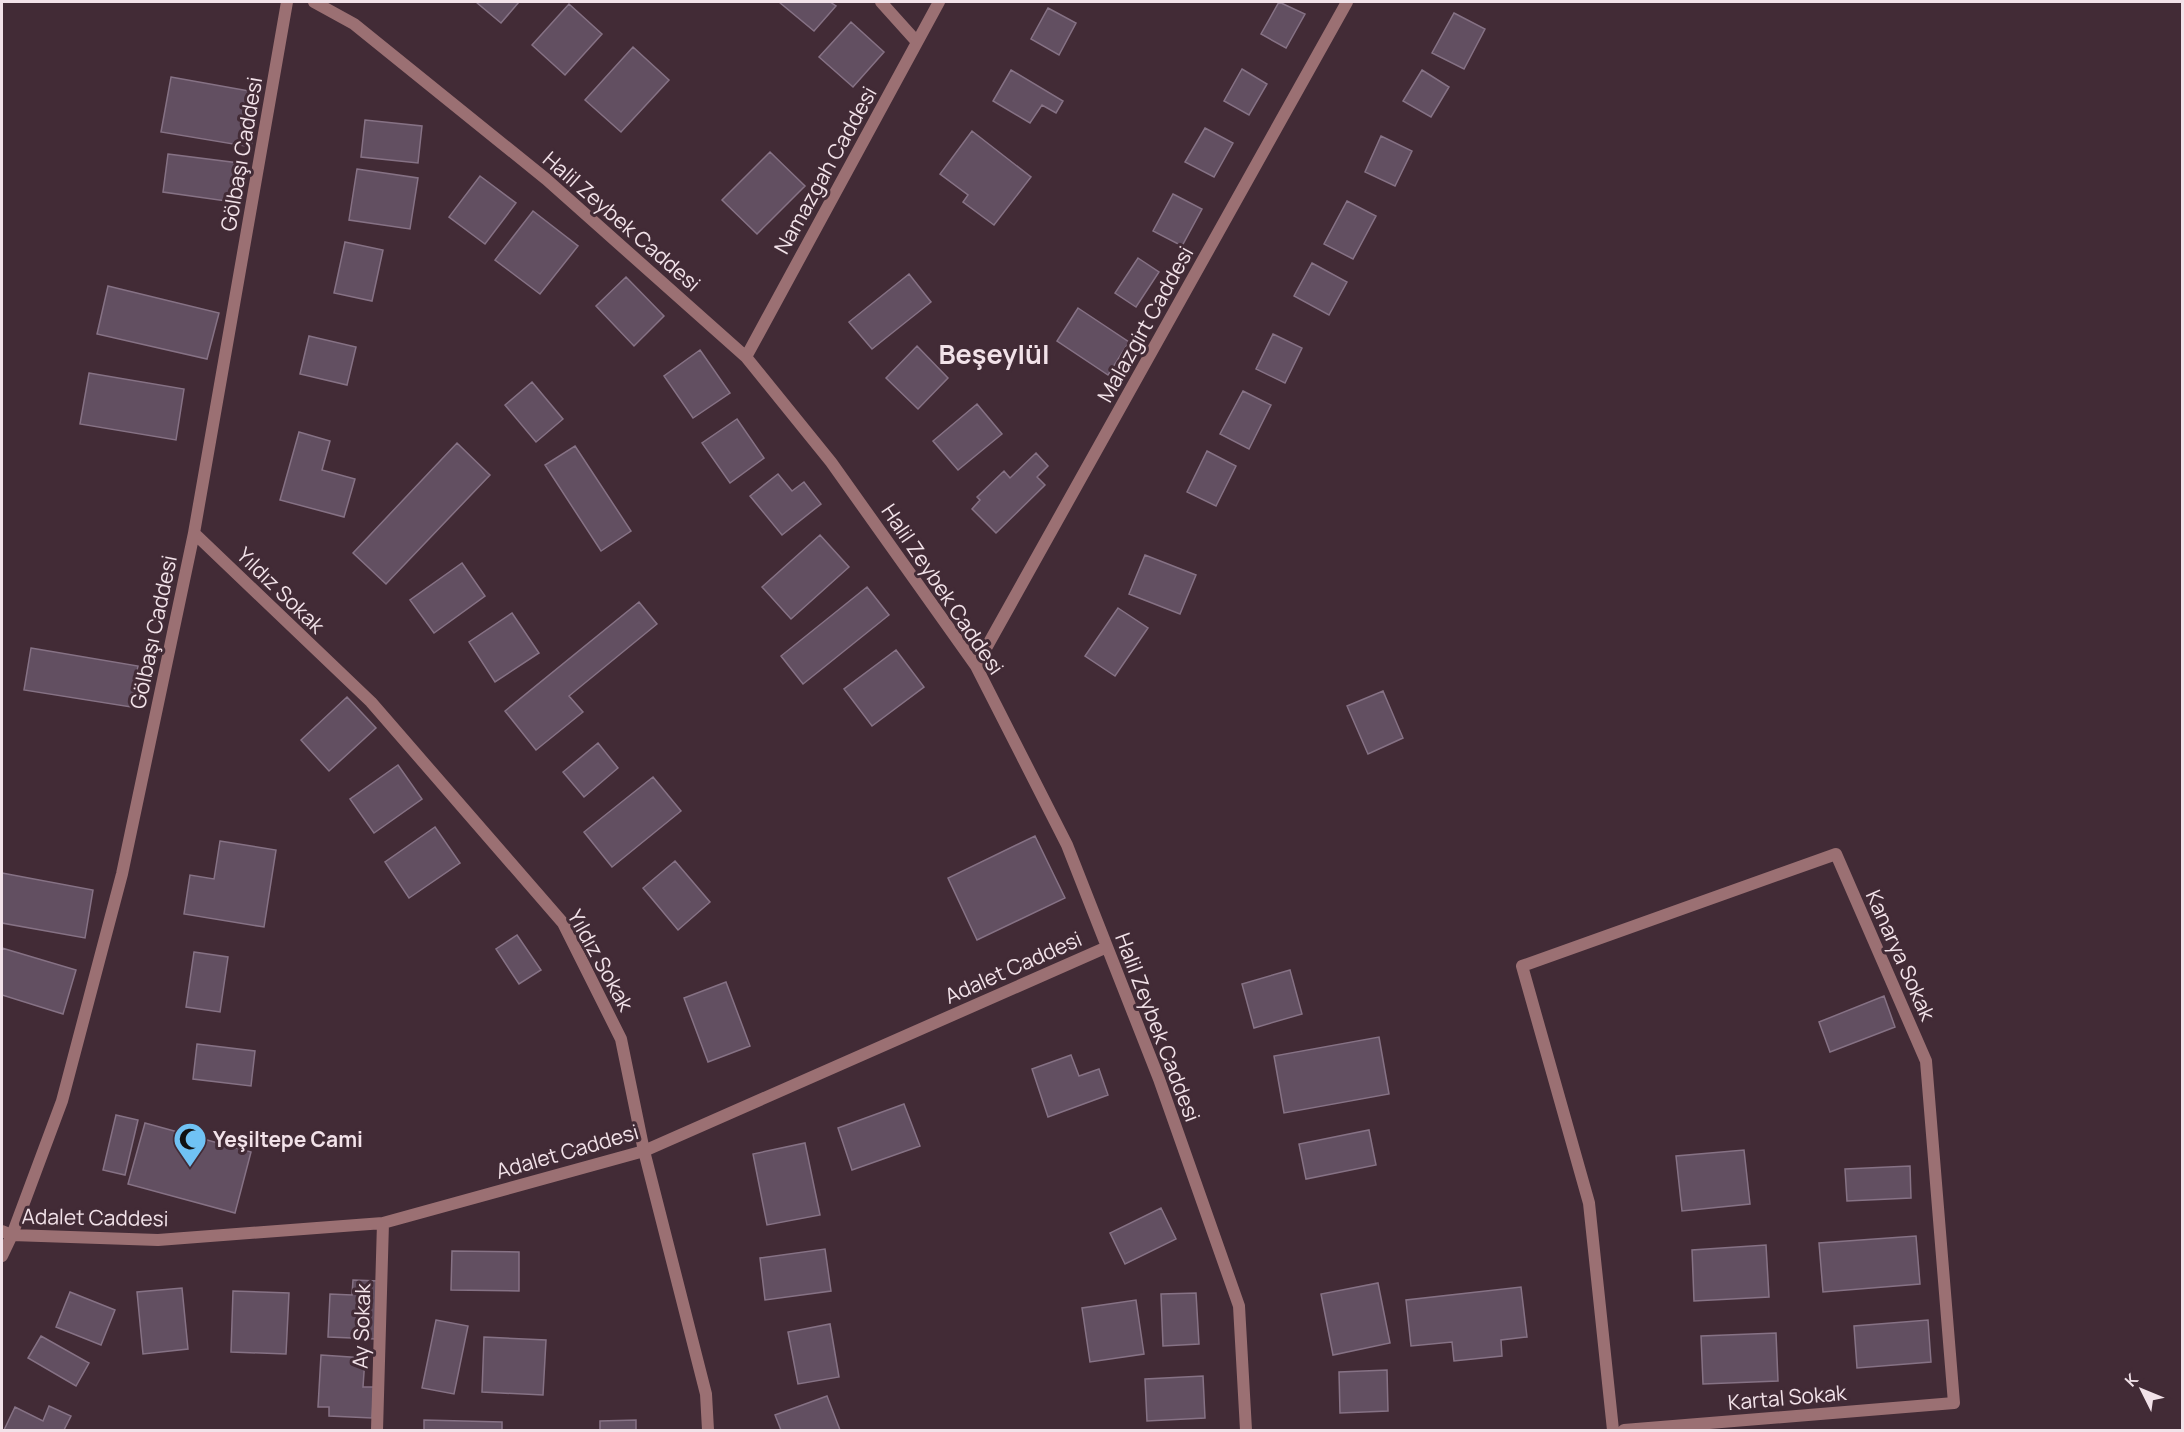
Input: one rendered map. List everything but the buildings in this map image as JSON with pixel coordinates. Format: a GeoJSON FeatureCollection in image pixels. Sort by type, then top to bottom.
{"type":"FeatureCollection","features":[{"type":"Feature","properties":{"kind":"street","name":"Gölbaşı Caddesi"},"geometry":{"type":"LineString","coordinates":[[2,1256],[7,1233],[62,1101],[122,874],[194,533],[287,2]]}},
{"type":"Feature","properties":{"kind":"street","name":"Halil Zeybek Caddesi"},"geometry":{"type":"LineString","coordinates":[[314,2],[354,24],[546,178],[746,357],[831,462],[976,666],[1067,845],[1159,1079],[1239,1306],[1246,1431]]}},
{"type":"Feature","properties":{"kind":"street"},"geometry":{"type":"LineString","coordinates":[[881,2],[917,42]]}},
{"type":"Feature","properties":{"kind":"street","name":"Namazgah Caddesi"},"geometry":{"type":"LineString","coordinates":[[746,357],[939,2]]}},
{"type":"Feature","properties":{"kind":"street","name":"Malazgirt Caddesi"},"geometry":{"type":"LineString","coordinates":[[976,666],[1347,2]]}},
{"type":"Feature","properties":{"kind":"street","name":"Yıldız Sokak"},"geometry":{"type":"LineString","coordinates":[[194,533],[371,702],[563,923],[621,1039],[644,1151],[706,1394],[708,1431]]}},
{"type":"Feature","properties":{"kind":"street","name":"Kanarya Sokak"},"geometry":{"type":"LineString","coordinates":[[1613,1431],[1589,1203],[1522,966],[1836,854],[1926,1060],[1954,1403]]}},
{"type":"Feature","properties":{"kind":"street","name":"Adalet Caddesi"},"geometry":{"type":"LineString","coordinates":[[7,1233],[158,1240],[383,1223],[644,1151],[1107,947]]}},
{"type":"Feature","properties":{"kind":"street","name":"Ay Sokak"},"geometry":{"type":"LineString","coordinates":[[377,1431],[383,1223]]}},
{"type":"Feature","properties":{"kind":"street","name":"Kartal Sokak"},"geometry":{"type":"LineString","coordinates":[[1624,1431],[1954,1403]]}},
{"type":"Feature","properties":{"kind":"place","name":"Yeşiltepe Cami"},"geometry":{"type":"Point","coordinates":[190,1168]}},
{"type":"Feature","properties":{"kind":"district","name":"Beşeylül"},"geometry":{"type":"Point","coordinates":[994,353]}}]}
